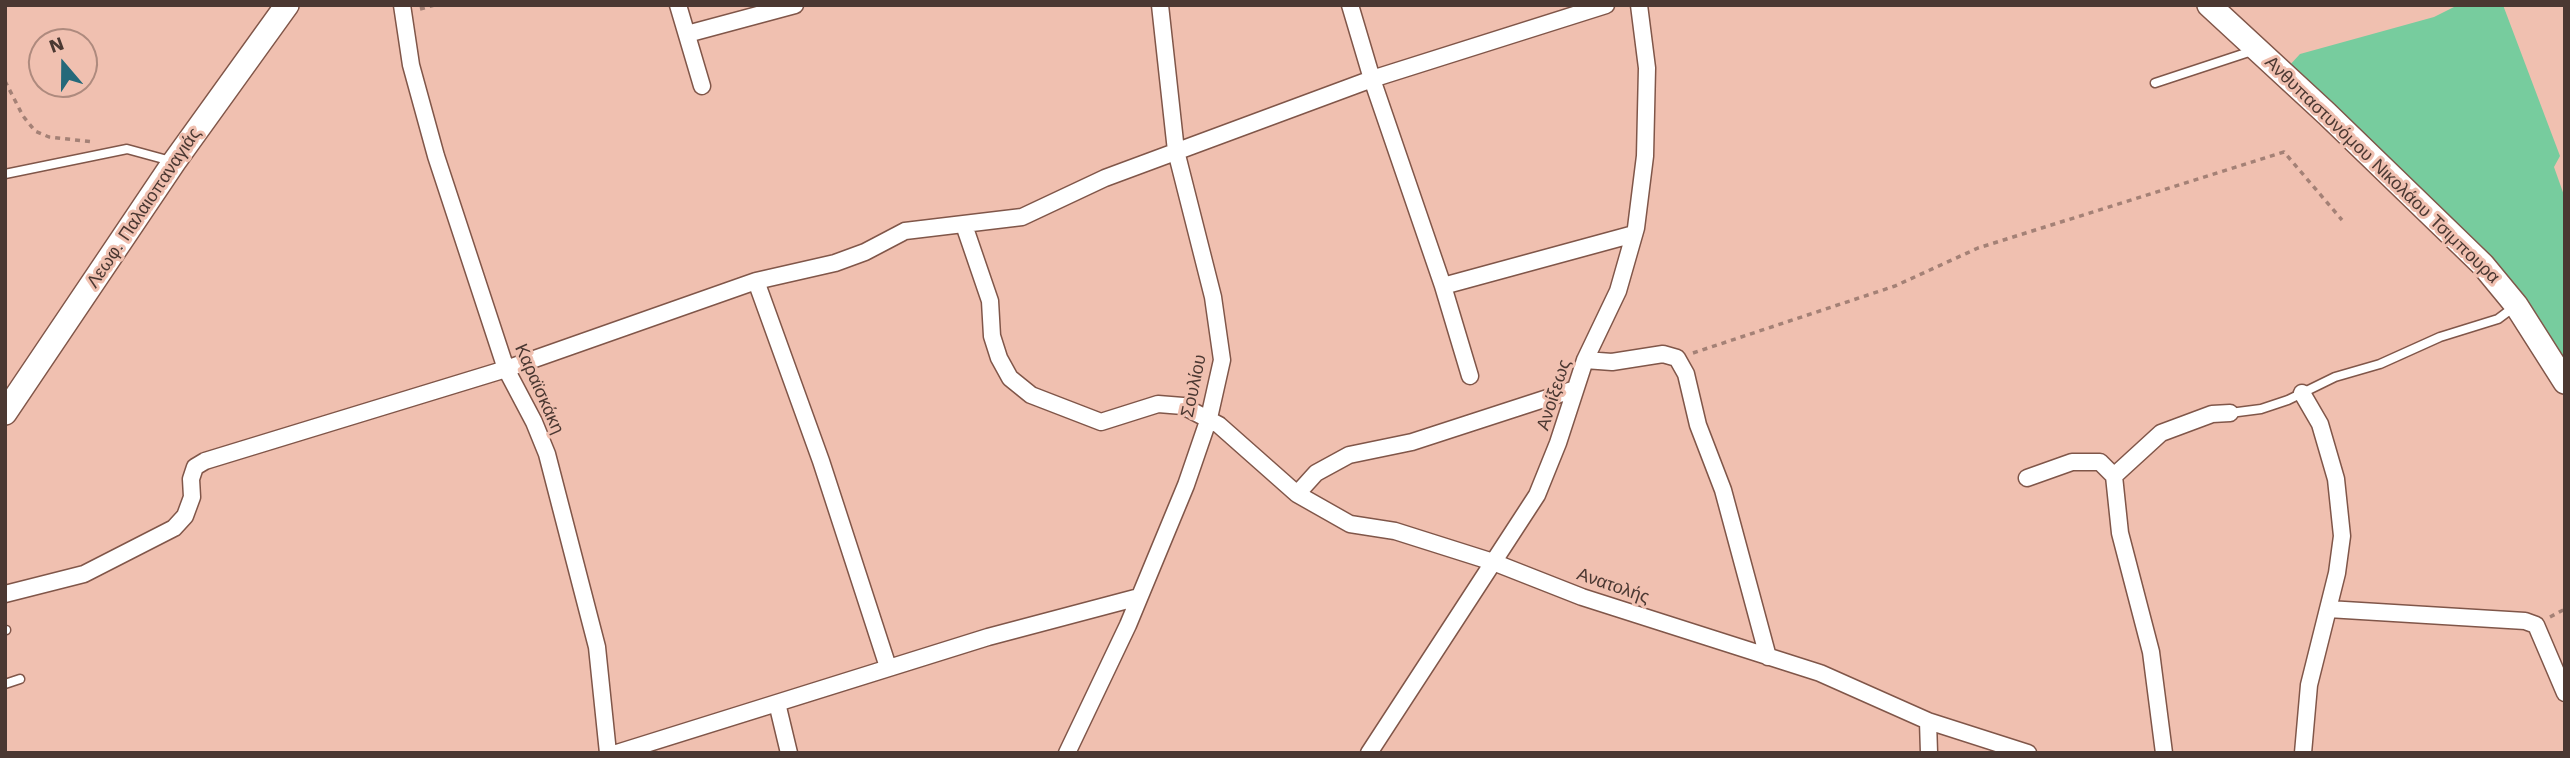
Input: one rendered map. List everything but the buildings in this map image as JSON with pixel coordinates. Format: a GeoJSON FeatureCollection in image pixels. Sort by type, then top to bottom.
{"type":"FeatureCollection","features":[{"type":"Feature","properties":{"kind":"street","name":"Λεωφ. Παλαιοπαναγιάς"},"geometry":{"type":"LineString","coordinates":[[5,413],[174,162],[287,5]]}},
{"type":"Feature","properties":{"kind":"street","name":"Καραϊσκάκη"},"geometry":{"type":"LineString","coordinates":[[402,5],[421,107],[506,369],[541,438],[552,473],[597,647],[608,753]]}},
{"type":"Feature","properties":{"kind":"street"},"geometry":{"type":"LineString","coordinates":[[678,5],[702,86]]}},
{"type":"Feature","properties":{"kind":"street"},"geometry":{"type":"LineString","coordinates":[[687,34],[794,5]]}},
{"type":"Feature","properties":{"kind":"street","name":"Σουλίου"},"geometry":{"type":"LineString","coordinates":[[1067,753],[1139,597],[1209,418],[1219,379],[1221,340],[1176,151],[1160,5]]}},
{"type":"Feature","properties":{"kind":"street"},"geometry":{"type":"LineString","coordinates":[[1350,5],[1470,376]]}},
{"type":"Feature","properties":{"kind":"street"},"geometry":{"type":"LineString","coordinates":[[5,594],[84,574],[174,528],[185,516],[192,497],[191,480],[195,467],[205,461],[506,369],[756,281],[835,263],[866,252],[905,231],[1022,217],[1060,197],[1176,151],[1372,79],[1606,5]]}},
{"type":"Feature","properties":{"kind":"street"},"geometry":{"type":"LineString","coordinates":[[1640,8],[1657,5]]}},
{"type":"Feature","properties":{"kind":"street","name":"Ανθυπαστυνόμου Νικολάου Τσιμπουρα"},"geometry":{"type":"LineString","coordinates":[[2209,5],[2259,49],[2483,265],[2516,305],[2565,382]]}},
{"type":"Feature","properties":{"kind":"street","name":"Ανοίξεως"},"geometry":{"type":"LineString","coordinates":[[1369,753],[1545,479],[1585,360],[1618,291],[1640,203],[1648,104],[1640,8]]}},
{"type":"Feature","properties":{"kind":"street","name":"Ανατολής"},"geometry":{"type":"LineString","coordinates":[[964,225],[990,301],[995,349],[1006,371],[1024,391],[1101,422],[1147,407],[1172,403],[1209,418],[1297,494],[1353,525],[1395,531],[1493,562],[1582,597],[1820,673],[1928,721],[2028,753]]}},
{"type":"Feature","properties":{"kind":"street"},"geometry":{"type":"LineString","coordinates":[[1443,286],[1634,234]]}},
{"type":"Feature","properties":{"kind":"street"},"geometry":{"type":"LineString","coordinates":[[756,281],[821,461],[888,667]]}},
{"type":"Feature","properties":{"kind":"street"},"geometry":{"type":"LineString","coordinates":[[1585,360],[1612,362],[1663,354],[1677,358],[1686,373],[1698,425],[1723,490],[1768,657]]}},
{"type":"Feature","properties":{"kind":"street"},"geometry":{"type":"LineString","coordinates":[[1297,494],[1316,473],[1349,455],[1412,442],[1575,389]]}},
{"type":"Feature","properties":{"kind":"street"},"geometry":{"type":"LineString","coordinates":[[2302,393],[2320,424],[2340,498],[2340,554],[2309,685],[2303,753]]}},
{"type":"Feature","properties":{"kind":"street"},"geometry":{"type":"LineString","coordinates":[[2114,476],[2161,433],[2213,414],[2230,413]]}},
{"type":"Feature","properties":{"kind":"street"},"geometry":{"type":"LineString","coordinates":[[2027,478],[2072,463],[2100,462],[2114,476],[2120,533],[2151,652],[2164,753]]}},
{"type":"Feature","properties":{"kind":"street"},"geometry":{"type":"LineString","coordinates":[[617,753],[988,637],[1139,597]]}},
{"type":"Feature","properties":{"kind":"street"},"geometry":{"type":"LineString","coordinates":[[2328,609],[2525,621],[2536,625],[2565,693]]}},
{"type":"Feature","properties":{"kind":"street"},"geometry":{"type":"LineString","coordinates":[[777,703],[789,753]]}},
{"type":"Feature","properties":{"kind":"street"},"geometry":{"type":"LineString","coordinates":[[1928,721],[1929,753]]}},
{"type":"Feature","properties":{"kind":"lane"},"geometry":{"type":"LineString","coordinates":[[2155,83],[2259,49]]}},
{"type":"Feature","properties":{"kind":"lane"},"geometry":{"type":"LineString","coordinates":[[5,174],[127,149],[174,162]]}},
{"type":"Feature","properties":{"kind":"lane"},"geometry":{"type":"LineString","coordinates":[[2230,413],[2261,409],[2440,337],[2498,319],[2516,305]]}},
{"type":"Feature","properties":{"kind":"lane"},"geometry":{"type":"LineString","coordinates":[[5,684],[20,679]]}},
{"type":"Feature","properties":{"kind":"path"},"geometry":{"type":"LineString","coordinates":[[5,81],[23,116],[35,131],[49,137],[73,138],[127,149]]}},
{"type":"Feature","properties":{"kind":"path"},"geometry":{"type":"LineString","coordinates":[[1677,358],[1895,286],[1978,248],[2284,152],[2342,220]]}},
{"type":"Feature","properties":{"kind":"green space"},"geometry":{"type":"Polygon","coordinates":[[[2458,5],[2503,5],[2560,156],[2554,167],[2565,198],[2565,364],[2288,67],[2300,54],[2434,17],[2458,5]]]}}]}
